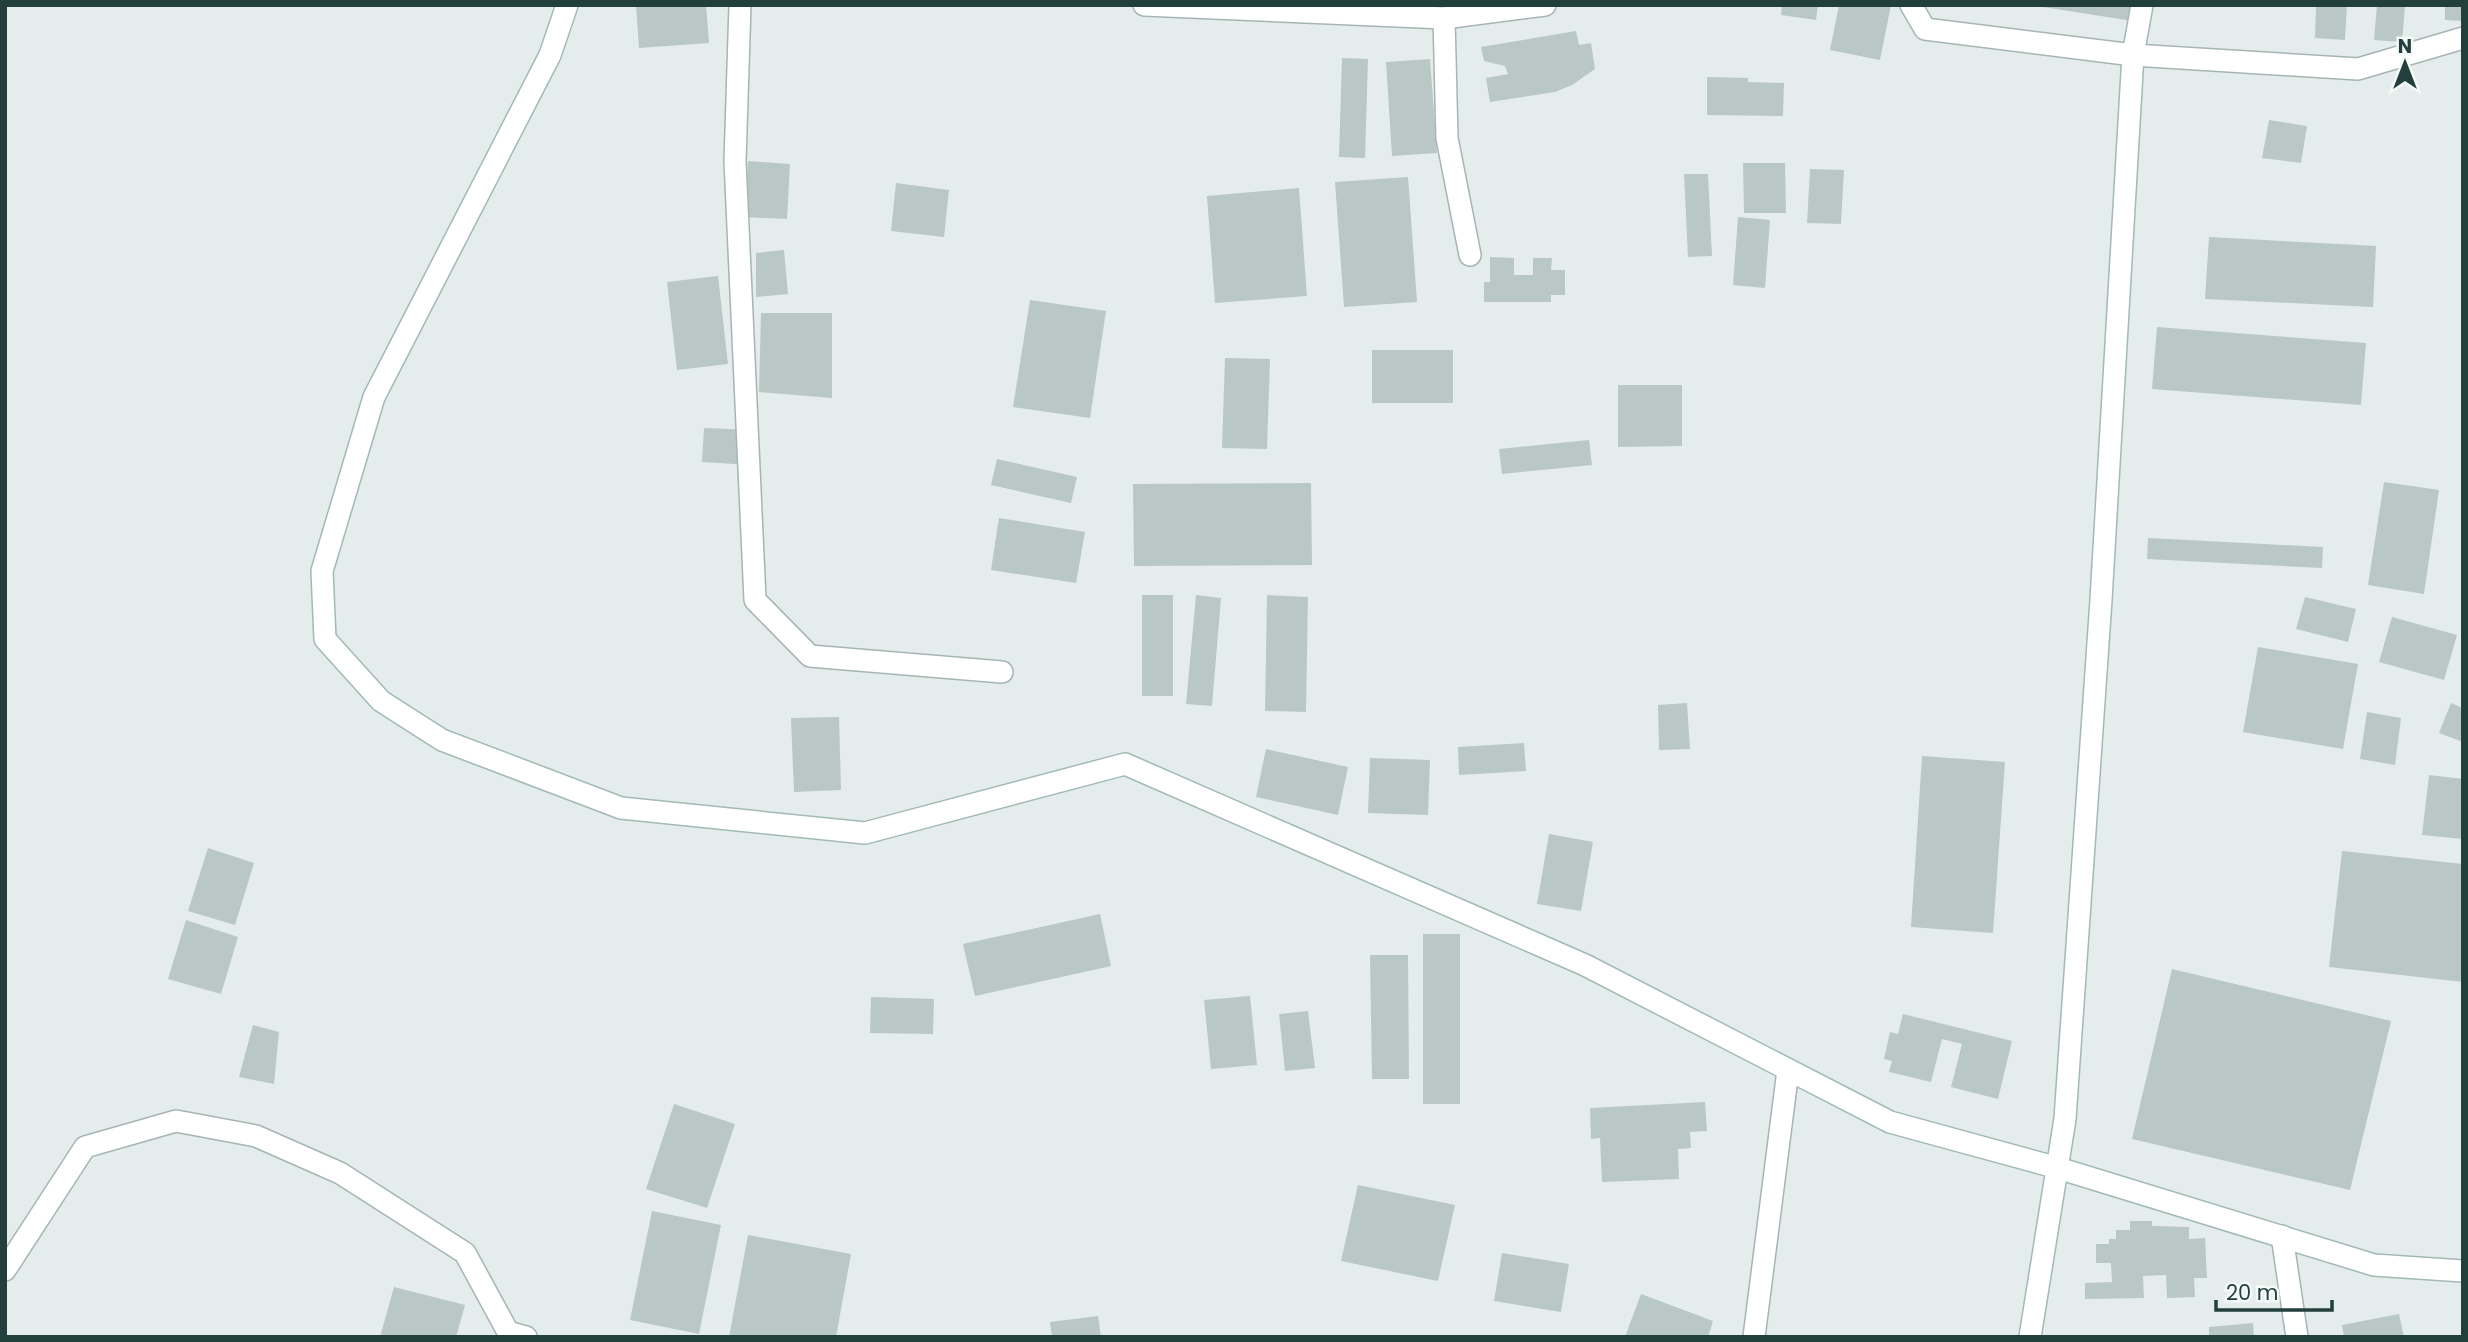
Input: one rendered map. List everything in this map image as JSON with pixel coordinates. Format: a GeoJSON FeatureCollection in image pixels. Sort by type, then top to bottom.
{"type":"FeatureCollection","features":[{"type":"Feature","properties":{"kind":"street"},"geometry":{"type":"LineString","coordinates":[[567,5],[550,55],[374,397],[322,572],[325,639],[381,701],[442,740],[621,808],[865,834],[1125,764],[1585,965],[1890,1122],[2058,1168],[2374,1265],[2463,1271]]}},
{"type":"Feature","properties":{"kind":"street"},"geometry":{"type":"LineString","coordinates":[[740,5],[735,161],[754,600],[810,656],[1002,672]]}},
{"type":"Feature","properties":{"kind":"street"},"geometry":{"type":"LineString","coordinates":[[1144,5],[1444,19],[1545,5]]}},
{"type":"Feature","properties":{"kind":"street"},"geometry":{"type":"LineString","coordinates":[[1911,5],[1925,29],[2133,55],[2358,69],[2463,38]]}},
{"type":"Feature","properties":{"kind":"street"},"geometry":{"type":"LineString","coordinates":[[2031,1337],[2066,1119],[2100,614],[2133,55],[2142,5]]}},
{"type":"Feature","properties":{"kind":"street"},"geometry":{"type":"LineString","coordinates":[[1444,19],[1447,138],[1470,255]]}},
{"type":"Feature","properties":{"kind":"street"},"geometry":{"type":"LineString","coordinates":[[1754,1337],[1788,1070]]}},
{"type":"Feature","properties":{"kind":"street"},"geometry":{"type":"LineString","coordinates":[[5,1270],[85,1147],[176,1121],[256,1136],[340,1173],[465,1253],[512,1335]]}},
{"type":"Feature","properties":{"kind":"street"},"geometry":{"type":"LineString","coordinates":[[2282,1237],[2297,1337]]}},
{"type":"Feature","properties":{"kind":"building"},"geometry":{"type":"Polygon","coordinates":[[[636,5],[706,5],[709,43],[639,48],[636,5]]]}},
{"type":"Feature","properties":{"kind":"building"},"geometry":{"type":"Polygon","coordinates":[[[1782,5],[1818,5],[1816,20],[1781,15],[1782,5]]]}},
{"type":"Feature","properties":{"kind":"building"},"geometry":{"type":"Polygon","coordinates":[[[1839,5],[1891,5],[1880,60],[1830,50],[1839,5]]]}},
{"type":"Feature","properties":{"kind":"building"},"geometry":{"type":"Polygon","coordinates":[[[2031,5],[2141,5],[2139,22],[2031,5]]]}},
{"type":"Feature","properties":{"kind":"building"},"geometry":{"type":"Polygon","coordinates":[[[2316,5],[2347,5],[2345,40],[2315,38],[2316,5]]]}},
{"type":"Feature","properties":{"kind":"building"},"geometry":{"type":"Polygon","coordinates":[[[2377,5],[2405,5],[2402,42],[2374,40],[2377,5]]]}},
{"type":"Feature","properties":{"kind":"building"},"geometry":{"type":"Polygon","coordinates":[[[2445,5],[2463,5],[2463,21],[2445,20],[2445,5]]]}},
{"type":"Feature","properties":{"kind":"building"},"geometry":{"type":"Polygon","coordinates":[[[1576,31],[1579,45],[1591,43],[1595,69],[1572,85],[1555,92],[1490,102],[1486,78],[1508,74],[1505,66],[1484,61],[1481,47],[1576,31]]]}},
{"type":"Feature","properties":{"kind":"building"},"geometry":{"type":"Polygon","coordinates":[[[1342,58],[1368,59],[1365,158],[1339,157],[1342,58]]]}},
{"type":"Feature","properties":{"kind":"building"},"geometry":{"type":"Polygon","coordinates":[[[1430,59],[1437,153],[1392,156],[1386,62],[1430,59]]]}},
{"type":"Feature","properties":{"kind":"building"},"geometry":{"type":"Polygon","coordinates":[[[1707,77],[1748,78],[1748,82],[1784,83],[1783,116],[1707,115],[1707,77]]]}},
{"type":"Feature","properties":{"kind":"building"},"geometry":{"type":"Polygon","coordinates":[[[2269,120],[2307,126],[2301,163],[2262,158],[2269,120]]]}},
{"type":"Feature","properties":{"kind":"building"},"geometry":{"type":"Polygon","coordinates":[[[748,161],[790,164],[787,219],[745,217],[748,161]]]}},
{"type":"Feature","properties":{"kind":"building"},"geometry":{"type":"Polygon","coordinates":[[[1743,163],[1785,163],[1786,213],[1744,213],[1743,163]]]}},
{"type":"Feature","properties":{"kind":"building"},"geometry":{"type":"Polygon","coordinates":[[[1810,169],[1844,170],[1841,224],[1807,223],[1810,169]]]}},
{"type":"Feature","properties":{"kind":"building"},"geometry":{"type":"Polygon","coordinates":[[[1684,174],[1708,174],[1712,256],[1688,257],[1684,174]]]}},
{"type":"Feature","properties":{"kind":"building"},"geometry":{"type":"Polygon","coordinates":[[[1408,177],[1417,302],[1344,307],[1335,182],[1408,177]]]}},
{"type":"Feature","properties":{"kind":"building"},"geometry":{"type":"Polygon","coordinates":[[[896,183],[949,190],[944,237],[891,231],[896,183]]]}},
{"type":"Feature","properties":{"kind":"building"},"geometry":{"type":"Polygon","coordinates":[[[1299,188],[1307,296],[1215,303],[1207,196],[1299,188]]]}},
{"type":"Feature","properties":{"kind":"building"},"geometry":{"type":"Polygon","coordinates":[[[1738,217],[1770,220],[1765,288],[1733,285],[1738,217]]]}},
{"type":"Feature","properties":{"kind":"building"},"geometry":{"type":"Polygon","coordinates":[[[2209,237],[2376,246],[2373,307],[2205,299],[2209,237]]]}},
{"type":"Feature","properties":{"kind":"building"},"geometry":{"type":"Polygon","coordinates":[[[784,250],[788,294],[756,297],[756,253],[784,250]]]}},
{"type":"Feature","properties":{"kind":"building"},"geometry":{"type":"Polygon","coordinates":[[[1490,257],[1514,258],[1514,275],[1533,275],[1533,258],[1552,258],[1551,270],[1565,270],[1565,295],[1551,295],[1551,302],[1484,302],[1484,282],[1490,282],[1490,257]]]}},
{"type":"Feature","properties":{"kind":"building"},"geometry":{"type":"Polygon","coordinates":[[[718,276],[728,364],[677,370],[667,282],[718,276]]]}},
{"type":"Feature","properties":{"kind":"building"},"geometry":{"type":"Polygon","coordinates":[[[1030,300],[1106,311],[1090,418],[1013,407],[1030,300]]]}},
{"type":"Feature","properties":{"kind":"building"},"geometry":{"type":"Polygon","coordinates":[[[761,313],[832,313],[832,398],[759,392],[761,313]]]}},
{"type":"Feature","properties":{"kind":"building"},"geometry":{"type":"Polygon","coordinates":[[[2157,327],[2366,343],[2361,405],[2152,389],[2157,327]]]}},
{"type":"Feature","properties":{"kind":"building"},"geometry":{"type":"Polygon","coordinates":[[[1372,350],[1453,350],[1453,403],[1372,403],[1372,350]]]}},
{"type":"Feature","properties":{"kind":"building"},"geometry":{"type":"Polygon","coordinates":[[[1225,358],[1270,359],[1267,449],[1222,448],[1225,358]]]}},
{"type":"Feature","properties":{"kind":"building"},"geometry":{"type":"Polygon","coordinates":[[[1618,385],[1682,385],[1682,446],[1618,447],[1618,385]]]}},
{"type":"Feature","properties":{"kind":"building"},"geometry":{"type":"Polygon","coordinates":[[[704,428],[751,430],[750,465],[702,462],[704,428]]]}},
{"type":"Feature","properties":{"kind":"building"},"geometry":{"type":"Polygon","coordinates":[[[1589,440],[1592,465],[1502,474],[1499,449],[1589,440]]]}},
{"type":"Feature","properties":{"kind":"building"},"geometry":{"type":"Polygon","coordinates":[[[997,459],[1077,477],[1071,503],[991,485],[997,459]]]}},
{"type":"Feature","properties":{"kind":"building"},"geometry":{"type":"Polygon","coordinates":[[[2384,482],[2439,490],[2424,594],[2368,585],[2384,482]]]}},
{"type":"Feature","properties":{"kind":"building"},"geometry":{"type":"Polygon","coordinates":[[[1311,483],[1312,565],[1134,566],[1133,484],[1311,483]]]}},
{"type":"Feature","properties":{"kind":"building"},"geometry":{"type":"Polygon","coordinates":[[[999,518],[1085,532],[1076,583],[991,570],[999,518]]]}},
{"type":"Feature","properties":{"kind":"building"},"geometry":{"type":"Polygon","coordinates":[[[2148,538],[2323,547],[2322,568],[2147,559],[2148,538]]]}},
{"type":"Feature","properties":{"kind":"building"},"geometry":{"type":"Polygon","coordinates":[[[1142,595],[1173,595],[1173,696],[1142,696],[1142,595]]]}},
{"type":"Feature","properties":{"kind":"building"},"geometry":{"type":"Polygon","coordinates":[[[1196,595],[1221,598],[1212,706],[1186,704],[1196,595]]]}},
{"type":"Feature","properties":{"kind":"building"},"geometry":{"type":"Polygon","coordinates":[[[1267,595],[1308,597],[1306,712],[1265,711],[1267,595]]]}},
{"type":"Feature","properties":{"kind":"building"},"geometry":{"type":"Polygon","coordinates":[[[2305,597],[2356,609],[2348,642],[2296,629],[2305,597]]]}},
{"type":"Feature","properties":{"kind":"building"},"geometry":{"type":"Polygon","coordinates":[[[2392,617],[2457,635],[2444,680],[2379,662],[2392,617]]]}},
{"type":"Feature","properties":{"kind":"building"},"geometry":{"type":"Polygon","coordinates":[[[2258,647],[2358,664],[2343,749],[2243,732],[2258,647]]]}},
{"type":"Feature","properties":{"kind":"building"},"geometry":{"type":"Polygon","coordinates":[[[1687,703],[1690,749],[1659,750],[1658,705],[1687,703]]]}},
{"type":"Feature","properties":{"kind":"building"},"geometry":{"type":"Polygon","coordinates":[[[2451,703],[2463,708],[2463,742],[2439,733],[2451,703]]]}},
{"type":"Feature","properties":{"kind":"building"},"geometry":{"type":"Polygon","coordinates":[[[2367,712],[2401,718],[2395,765],[2360,759],[2367,712]]]}},
{"type":"Feature","properties":{"kind":"building"},"geometry":{"type":"Polygon","coordinates":[[[839,717],[841,790],[794,792],[791,718],[839,717]]]}},
{"type":"Feature","properties":{"kind":"building"},"geometry":{"type":"Polygon","coordinates":[[[1524,743],[1526,771],[1459,775],[1458,747],[1524,743]]]}},
{"type":"Feature","properties":{"kind":"building"},"geometry":{"type":"Polygon","coordinates":[[[1266,749],[1348,767],[1338,815],[1256,797],[1266,749]]]}},
{"type":"Feature","properties":{"kind":"building"},"geometry":{"type":"Polygon","coordinates":[[[1922,756],[2005,762],[1993,933],[1911,927],[1922,756]]]}},
{"type":"Feature","properties":{"kind":"building"},"geometry":{"type":"Polygon","coordinates":[[[1370,758],[1430,760],[1428,815],[1368,813],[1370,758]]]}},
{"type":"Feature","properties":{"kind":"building"},"geometry":{"type":"Polygon","coordinates":[[[2429,775],[2463,779],[2463,839],[2422,835],[2429,775]]]}},
{"type":"Feature","properties":{"kind":"building"},"geometry":{"type":"Polygon","coordinates":[[[1549,834],[1593,842],[1581,911],[1537,904],[1549,834]]]}},
{"type":"Feature","properties":{"kind":"building"},"geometry":{"type":"Polygon","coordinates":[[[208,848],[254,863],[235,925],[188,911],[208,848]]]}},
{"type":"Feature","properties":{"kind":"building"},"geometry":{"type":"Polygon","coordinates":[[[2342,851],[2463,864],[2463,982],[2329,967],[2342,851]]]}},
{"type":"Feature","properties":{"kind":"building"},"geometry":{"type":"Polygon","coordinates":[[[1100,914],[1111,966],[975,996],[963,944],[1100,914]]]}},
{"type":"Feature","properties":{"kind":"building"},"geometry":{"type":"Polygon","coordinates":[[[186,920],[238,937],[221,994],[168,979],[186,920]]]}},
{"type":"Feature","properties":{"kind":"building"},"geometry":{"type":"Polygon","coordinates":[[[1423,934],[1460,934],[1460,1104],[1423,1104],[1423,934]]]}},
{"type":"Feature","properties":{"kind":"building"},"geometry":{"type":"Polygon","coordinates":[[[1370,955],[1408,955],[1409,1079],[1372,1079],[1370,955]]]}},
{"type":"Feature","properties":{"kind":"building"},"geometry":{"type":"Polygon","coordinates":[[[2172,969],[2391,1021],[2350,1190],[2132,1139],[2172,969]]]}},
{"type":"Feature","properties":{"kind":"building"},"geometry":{"type":"Polygon","coordinates":[[[1250,996],[1257,1065],[1211,1069],[1204,1000],[1250,996]]]}},
{"type":"Feature","properties":{"kind":"building"},"geometry":{"type":"Polygon","coordinates":[[[871,997],[934,999],[933,1034],[870,1033],[871,997]]]}},
{"type":"Feature","properties":{"kind":"building"},"geometry":{"type":"Polygon","coordinates":[[[1308,1011],[1315,1068],[1285,1071],[1279,1014],[1308,1011]]]}},
{"type":"Feature","properties":{"kind":"building"},"geometry":{"type":"Polygon","coordinates":[[[1903,1014],[2012,1041],[1998,1099],[1951,1087],[1962,1044],[1942,1039],[1931,1082],[1889,1072],[1892,1061],[1884,1059],[1890,1032],[1898,1034],[1903,1014]]]}},
{"type":"Feature","properties":{"kind":"building"},"geometry":{"type":"Polygon","coordinates":[[[253,1025],[279,1032],[274,1084],[239,1077],[253,1025]]]}},
{"type":"Feature","properties":{"kind":"building"},"geometry":{"type":"Polygon","coordinates":[[[1705,1102],[1707,1131],[1690,1132],[1691,1148],[1678,1149],[1679,1179],[1602,1182],[1600,1138],[1591,1139],[1590,1108],[1705,1102]]]}},
{"type":"Feature","properties":{"kind":"building"},"geometry":{"type":"Polygon","coordinates":[[[674,1104],[735,1124],[707,1208],[646,1189],[674,1104]]]}},
{"type":"Feature","properties":{"kind":"building"},"geometry":{"type":"Polygon","coordinates":[[[1358,1185],[1455,1205],[1438,1281],[1341,1261],[1358,1185]]]}},
{"type":"Feature","properties":{"kind":"building"},"geometry":{"type":"Polygon","coordinates":[[[652,1211],[721,1225],[699,1334],[630,1320],[652,1211]]]}},
{"type":"Feature","properties":{"kind":"building"},"geometry":{"type":"Polygon","coordinates":[[[2130,1221],[2152,1221],[2152,1226],[2189,1227],[2189,1239],[2205,1238],[2207,1278],[2194,1278],[2195,1297],[2167,1298],[2166,1275],[2143,1276],[2144,1298],[2085,1299],[2085,1283],[2112,1282],[2111,1263],[2096,1263],[2096,1244],[2109,1244],[2109,1239],[2116,1239],[2116,1230],[2130,1230],[2130,1221]]]}},
{"type":"Feature","properties":{"kind":"building"},"geometry":{"type":"Polygon","coordinates":[[[748,1235],[851,1254],[836,1337],[729,1337],[748,1235]]]}},
{"type":"Feature","properties":{"kind":"building"},"geometry":{"type":"Polygon","coordinates":[[[1502,1253],[1569,1264],[1561,1312],[1494,1301],[1502,1253]]]}},
{"type":"Feature","properties":{"kind":"building"},"geometry":{"type":"Polygon","coordinates":[[[394,1287],[465,1305],[456,1337],[380,1337],[394,1287]]]}},
{"type":"Feature","properties":{"kind":"building"},"geometry":{"type":"Polygon","coordinates":[[[1641,1294],[1713,1321],[1708,1337],[1625,1337],[1641,1294]]]}},
{"type":"Feature","properties":{"kind":"building"},"geometry":{"type":"Polygon","coordinates":[[[2399,1314],[2404,1337],[2344,1337],[2342,1325],[2399,1314]]]}},
{"type":"Feature","properties":{"kind":"building"},"geometry":{"type":"Polygon","coordinates":[[[1098,1316],[1101,1337],[1052,1337],[1050,1322],[1098,1316]]]}},
{"type":"Feature","properties":{"kind":"building"},"geometry":{"type":"Polygon","coordinates":[[[2253,1323],[2254,1337],[2209,1337],[2209,1327],[2253,1323]]]}}]}
